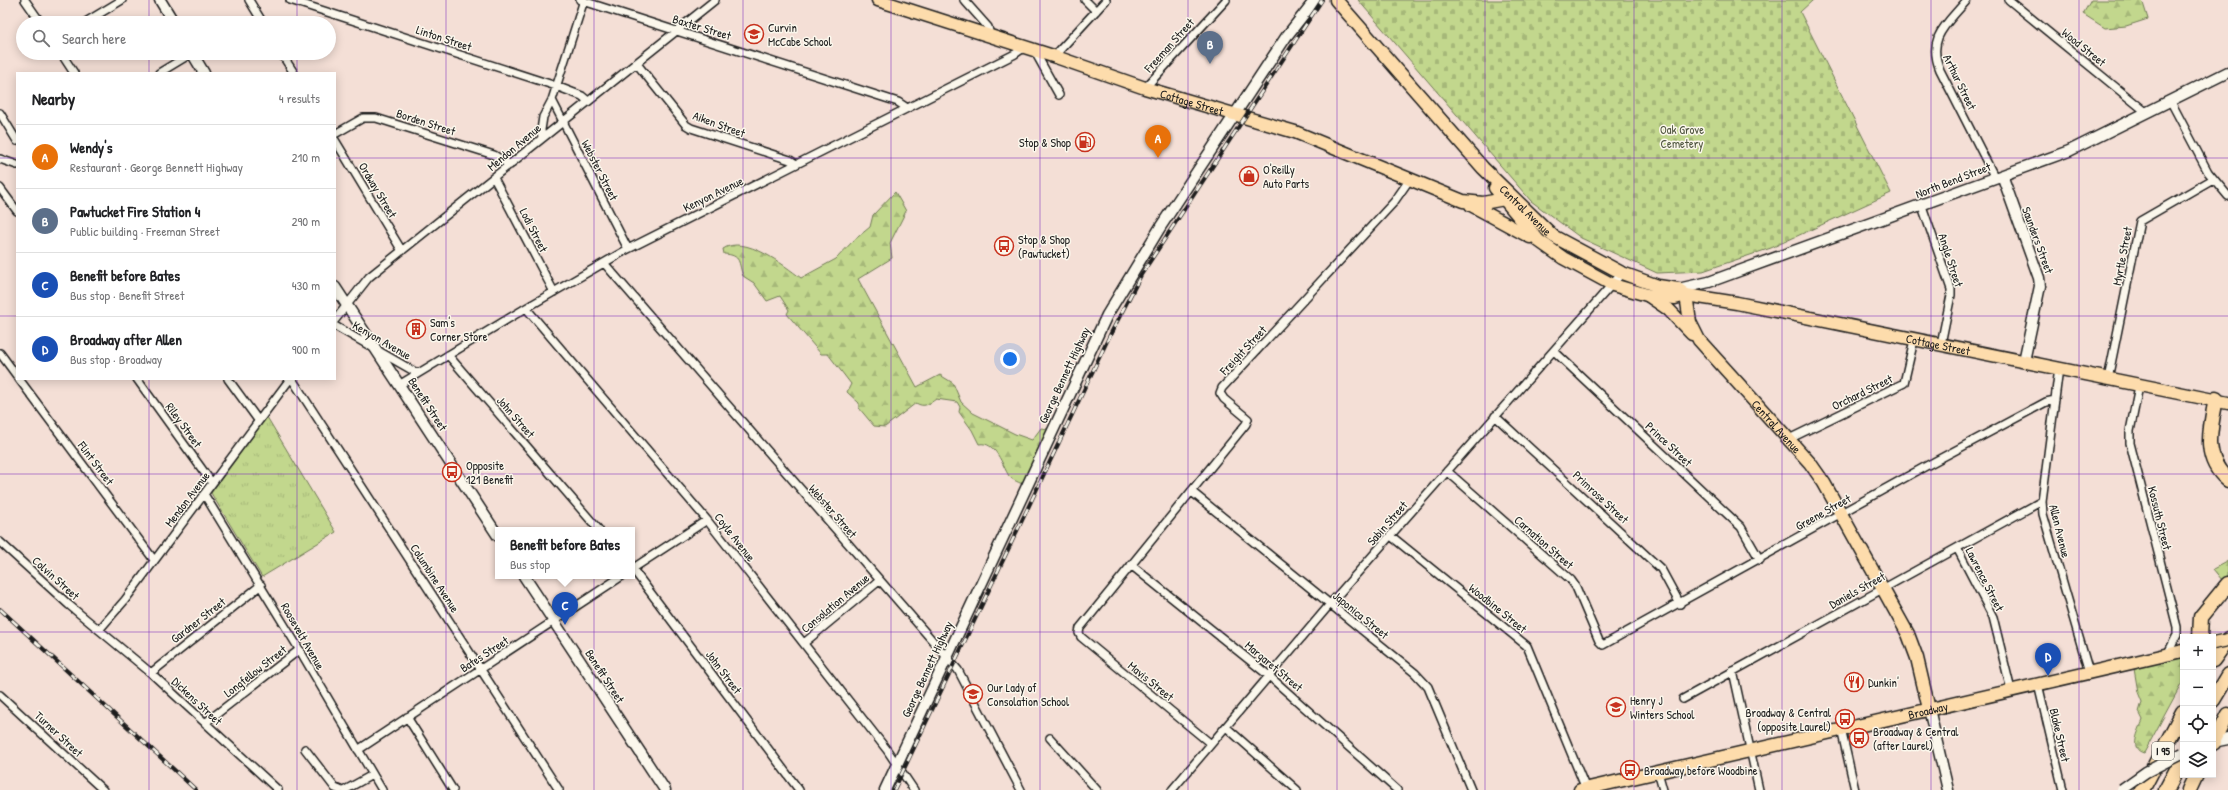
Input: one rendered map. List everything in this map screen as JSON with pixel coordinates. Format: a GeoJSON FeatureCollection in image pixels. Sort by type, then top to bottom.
{"type":"FeatureCollection","features":[{"type":"Feature","properties":{"kind":"highway"},"geometry":{"type":"LineString","coordinates":[[2222,401],[2209,435],[2210,449],[2217,468],[2228,480]]}},
{"type":"Feature","properties":{"kind":"highway"},"geometry":{"type":"LineString","coordinates":[[2200,634],[2201,617],[2228,584]]}},
{"type":"Feature","properties":{"kind":"highway"},"geometry":{"type":"LineString","coordinates":[[2216,656],[2228,640]]}},
{"type":"Feature","properties":{"kind":"highway"},"geometry":{"type":"LineString","coordinates":[[2216,695],[2228,675]]}},
{"type":"Feature","properties":{"kind":"highway","name":"I 95"},"geometry":{"type":"LineString","coordinates":[[2142,790],[2180,718]]}},
{"type":"Feature","properties":{"kind":"highway","name":"I 95"},"geometry":{"type":"LineString","coordinates":[[2166,790],[2180,764]]}},
{"type":"Feature","properties":{"kind":"highway"},"geometry":{"type":"LineString","coordinates":[[2189,790],[2195,778]]}},
{"type":"Feature","properties":{"kind":"main road","name":"Cottage Street"},"geometry":{"type":"LineString","coordinates":[[878,0],[1030,48],[1145,88],[1295,132],[1463,201],[1483,203],[1508,199]]}},
{"type":"Feature","properties":{"kind":"main road","name":"Central Avenue"},"geometry":{"type":"LineString","coordinates":[[1336,0],[1483,168],[1539,241],[1563,258],[1613,285],[1647,295]]}},
{"type":"Feature","properties":{"kind":"main road","name":"Central Avenue"},"geometry":{"type":"LineString","coordinates":[[1508,199],[1553,236],[1622,273],[1658,286],[1682,292],[1690,322],[1699,340],[1818,473],[1842,514],[1913,647],[1929,709]]}},
{"type":"Feature","properties":{"kind":"main road"},"geometry":{"type":"LineString","coordinates":[[1463,201],[1539,241]]}},
{"type":"Feature","properties":{"kind":"main road","name":"Cottage Street"},"geometry":{"type":"LineString","coordinates":[[1647,295],[1675,298],[1682,292],[1914,340],[2059,368],[2140,386],[2222,401]]}},
{"type":"Feature","properties":{"kind":"main road"},"geometry":{"type":"LineString","coordinates":[[1647,295],[1668,309],[1699,340]]}},
{"type":"Feature","properties":{"kind":"main road"},"geometry":{"type":"LineString","coordinates":[[2216,642],[2228,640]]}},
{"type":"Feature","properties":{"kind":"main road","name":"Broadway"},"geometry":{"type":"LineString","coordinates":[[1583,789],[2180,652]]}},
{"type":"Feature","properties":{"kind":"main road"},"geometry":{"type":"LineString","coordinates":[[2216,736],[2228,714]]}},
{"type":"Feature","properties":{"kind":"street"},"geometry":{"type":"LineString","coordinates":[[25,0],[36,16]]}},
{"type":"Feature","properties":{"kind":"street"},"geometry":{"type":"LineString","coordinates":[[96,16],[122,0]]}},
{"type":"Feature","properties":{"kind":"street"},"geometry":{"type":"LineString","coordinates":[[160,0],[170,16]]}},
{"type":"Feature","properties":{"kind":"street"},"geometry":{"type":"LineString","coordinates":[[249,0],[259,16]]}},
{"type":"Feature","properties":{"kind":"street","name":"Linton Street"},"geometry":{"type":"LineString","coordinates":[[290,0],[556,86],[582,96],[588,101]]}},
{"type":"Feature","properties":{"kind":"street"},"geometry":{"type":"LineString","coordinates":[[542,138],[541,130],[543,117],[552,100],[583,0]]}},
{"type":"Feature","properties":{"kind":"street","name":"Baxter Street"},"geometry":{"type":"LineString","coordinates":[[583,0],[898,102],[907,108]]}},
{"type":"Feature","properties":{"kind":"street","name":"Mendon Avenue"},"geometry":{"type":"LineString","coordinates":[[336,319],[366,280],[715,0]]}},
{"type":"Feature","properties":{"kind":"street"},"geometry":{"type":"LineString","coordinates":[[964,0],[988,27],[990,36]]}},
{"type":"Feature","properties":{"kind":"street"},"geometry":{"type":"LineString","coordinates":[[1084,0],[1096,11]]}},
{"type":"Feature","properties":{"kind":"street"},"geometry":{"type":"LineString","coordinates":[[1056,57],[1059,51],[1106,0]]}},
{"type":"Feature","properties":{"kind":"street","name":"Freeman Street"},"geometry":{"type":"LineString","coordinates":[[1145,88],[1226,0]]}},
{"type":"Feature","properties":{"kind":"street","name":"George Bennett Highway"},"geometry":{"type":"LineString","coordinates":[[885,790],[1107,316],[1136,264],[1235,114],[1286,37],[1316,0]]}},
{"type":"Feature","properties":{"kind":"street","name":"Arthur Street"},"geometry":{"type":"LineString","coordinates":[[1968,0],[1937,37],[1935,54],[1940,70],[1998,177]]}},
{"type":"Feature","properties":{"kind":"street","name":"Wood Street"},"geometry":{"type":"LineString","coordinates":[[2008,0],[2146,112]]}},
{"type":"Feature","properties":{"kind":"street"},"geometry":{"type":"LineString","coordinates":[[1030,48],[1059,95]]}},
{"type":"Feature","properties":{"kind":"street","name":"Kenyon Avenue"},"geometry":{"type":"LineString","coordinates":[[399,385],[526,308],[628,249],[1015,54],[1030,48]]}},
{"type":"Feature","properties":{"kind":"street"},"geometry":{"type":"LineString","coordinates":[[66,60],[73,72]]}},
{"type":"Feature","properties":{"kind":"street"},"geometry":{"type":"LineString","coordinates":[[161,72],[180,60]]}},
{"type":"Feature","properties":{"kind":"street"},"geometry":{"type":"LineString","coordinates":[[196,60],[203,72]]}},
{"type":"Feature","properties":{"kind":"street"},"geometry":{"type":"LineString","coordinates":[[286,60],[293,72]]}},
{"type":"Feature","properties":{"kind":"street","name":"Aiken Street"},"geometry":{"type":"LineString","coordinates":[[637,64],[686,125],[691,128],[790,160],[796,164]]}},
{"type":"Feature","properties":{"kind":"street","name":"North Bend Street"},"geometry":{"type":"LineString","coordinates":[[1682,292],[1922,206],[2069,151],[2228,72]]}},
{"type":"Feature","properties":{"kind":"street","name":"Webster Street"},"geometry":{"type":"LineString","coordinates":[[552,100],[628,249]]}},
{"type":"Feature","properties":{"kind":"street"},"geometry":{"type":"LineString","coordinates":[[2170,100],[2213,178],[2228,196]]}},
{"type":"Feature","properties":{"kind":"street"},"geometry":{"type":"LineString","coordinates":[[0,113],[16,139]]}},
{"type":"Feature","properties":{"kind":"street","name":"Borden Street"},"geometry":{"type":"LineString","coordinates":[[336,133],[363,118],[376,118],[494,155],[510,165]]}},
{"type":"Feature","properties":{"kind":"street","name":"Ordway Street"},"geometry":{"type":"LineString","coordinates":[[336,142],[402,251]]}},
{"type":"Feature","properties":{"kind":"street"},"geometry":{"type":"LineString","coordinates":[[0,159],[16,165]]}},
{"type":"Feature","properties":{"kind":"street","name":"Saunders Street"},"geometry":{"type":"LineString","coordinates":[[1998,177],[2039,278],[2040,286],[2024,361]]}},
{"type":"Feature","properties":{"kind":"street","name":"Lodi Street"},"geometry":{"type":"LineString","coordinates":[[494,178],[554,292]]}},
{"type":"Feature","properties":{"kind":"street","name":"Myrtle Street"},"geometry":{"type":"LineString","coordinates":[[2108,379],[2140,221],[2213,178]]}},
{"type":"Feature","properties":{"kind":"street","name":"Freight Street"},"geometry":{"type":"LineString","coordinates":[[1079,633],[1080,628],[1246,424],[1248,418],[1224,399],[1220,393],[1222,388],[1394,202],[1410,179]]}},
{"type":"Feature","properties":{"kind":"street"},"geometry":{"type":"LineString","coordinates":[[0,188],[16,210]]}},
{"type":"Feature","properties":{"kind":"street","name":"Angle Street"},"geometry":{"type":"LineString","coordinates":[[1922,206],[1951,295],[1941,344]]}},
{"type":"Feature","properties":{"kind":"street","name":"Webster Street"},"geometry":{"type":"LineString","coordinates":[[604,263],[958,670],[1021,790]]}},
{"type":"Feature","properties":{"kind":"street","name":"Sabin Street"},"geometry":{"type":"LineString","coordinates":[[1172,790],[1268,675],[1622,273]]}},
{"type":"Feature","properties":{"kind":"street","name":"Benefit Street"},"geometry":{"type":"LineString","coordinates":[[336,289],[495,531]]}},
{"type":"Feature","properties":{"kind":"street","name":"Coyle Avenue"},"geometry":{"type":"LineString","coordinates":[[526,308],[707,520],[804,643],[897,765],[914,790]]}},
{"type":"Feature","properties":{"kind":"street","name":"Kenyon Avenue"},"geometry":{"type":"LineString","coordinates":[[336,327],[417,373]]}},
{"type":"Feature","properties":{"kind":"street","name":"Orchard Street"},"geometry":{"type":"LineString","coordinates":[[1789,440],[1904,383],[1914,340]]}},
{"type":"Feature","properties":{"kind":"street","name":"Prince Street"},"geometry":{"type":"LineString","coordinates":[[1554,351],[1741,527],[1760,560]]}},
{"type":"Feature","properties":{"kind":"street"},"geometry":{"type":"LineString","coordinates":[[0,353],[16,375]]}},
{"type":"Feature","properties":{"kind":"street","name":"John Street"},"geometry":{"type":"LineString","coordinates":[[448,355],[596,527]]}},
{"type":"Feature","properties":{"kind":"street","name":"Allen Avenue"},"geometry":{"type":"LineString","coordinates":[[2059,368],[2042,501],[2042,514],[2089,672]]}},
{"type":"Feature","properties":{"kind":"street","name":"Flint Street"},"geometry":{"type":"LineString","coordinates":[[21,380],[154,560]]}},
{"type":"Feature","properties":{"kind":"street","name":"Riley Street"},"geometry":{"type":"LineString","coordinates":[[138,380],[212,483]]}},
{"type":"Feature","properties":{"kind":"street"},"geometry":{"type":"LineString","coordinates":[[229,380],[258,420]]}},
{"type":"Feature","properties":{"kind":"street","name":"Mendon Avenue"},"geometry":{"type":"LineString","coordinates":[[99,630],[125,600],[258,420],[290,380]]}},
{"type":"Feature","properties":{"kind":"street","name":"Columbine Avenue"},"geometry":{"type":"LineString","coordinates":[[292,380],[559,790]]}},
{"type":"Feature","properties":{"kind":"street","name":"Kossuth Street"},"geometry":{"type":"LineString","coordinates":[[2140,386],[2130,439],[2177,627],[2177,635],[2168,654]]}},
{"type":"Feature","properties":{"kind":"street","name":"Greene Street"},"geometry":{"type":"LineString","coordinates":[[1603,645],[1760,560],[1928,465],[2046,402],[2055,400]]}},
{"type":"Feature","properties":{"kind":"street","name":"Primrose Street"},"geometry":{"type":"LineString","coordinates":[[1495,416],[1661,569],[1680,604]]}},
{"type":"Feature","properties":{"kind":"street","name":"Carnation Street"},"geometry":{"type":"LineString","coordinates":[[1447,471],[1571,580],[1576,587],[1599,641],[1603,645]]}},
{"type":"Feature","properties":{"kind":"street","name":"Japonica Street"},"geometry":{"type":"LineString","coordinates":[[1192,492],[1416,673],[1428,687],[1471,790]]}},
{"type":"Feature","properties":{"kind":"street","name":"Roosevelt Avenue"},"geometry":{"type":"LineString","coordinates":[[204,494],[261,585],[382,790]]}},
{"type":"Feature","properties":{"kind":"street","name":"Daniels Street"},"geometry":{"type":"LineString","coordinates":[[1683,699],[2042,501]]}},
{"type":"Feature","properties":{"kind":"street"},"geometry":{"type":"LineString","coordinates":[[635,566],[707,520]]}},
{"type":"Feature","properties":{"kind":"street","name":"Woodbine Street"},"geometry":{"type":"LineString","coordinates":[[1391,536],[1526,646],[1583,789]]}},
{"type":"Feature","properties":{"kind":"street","name":"Colvin Street"},"geometry":{"type":"LineString","coordinates":[[0,542],[99,630]]}},
{"type":"Feature","properties":{"kind":"street","name":"Lawrence Street"},"geometry":{"type":"LineString","coordinates":[[1957,548],[1993,617],[2011,690]]}},
{"type":"Feature","properties":{"kind":"street","name":"Margaret Street"},"geometry":{"type":"LineString","coordinates":[[1131,565],[1268,675],[1397,790]]}},
{"type":"Feature","properties":{"kind":"street","name":"John Street"},"geometry":{"type":"LineString","coordinates":[[635,572],[799,790]]}},
{"type":"Feature","properties":{"kind":"street","name":"Benefit Street"},"geometry":{"type":"LineString","coordinates":[[526,579],[665,790]]}},
{"type":"Feature","properties":{"kind":"street","name":"Bates Street"},"geometry":{"type":"LineString","coordinates":[[358,750],[617,579]]}},
{"type":"Feature","properties":{"kind":"street","name":"Consolation Avenue"},"geometry":{"type":"LineString","coordinates":[[804,643],[879,581]]}},
{"type":"Feature","properties":{"kind":"street","name":"Gardner Street"},"geometry":{"type":"LineString","coordinates":[[151,673],[261,585]]}},
{"type":"Feature","properties":{"kind":"street","name":"Dickens Street"},"geometry":{"type":"LineString","coordinates":[[99,630],[151,673],[278,790]]}},
{"type":"Feature","properties":{"kind":"street","name":"Mavis Street"},"geometry":{"type":"LineString","coordinates":[[1079,633],[1106,659],[1211,744]]}},
{"type":"Feature","properties":{"kind":"street","name":"Longfellow Street"},"geometry":{"type":"LineString","coordinates":[[205,723],[299,650]]}},
{"type":"Feature","properties":{"kind":"street"},"geometry":{"type":"LineString","coordinates":[[1733,671],[1759,790]]}},
{"type":"Feature","properties":{"kind":"street","name":"Blake Street"},"geometry":{"type":"LineString","coordinates":[[2038,684],[2063,790]]}},
{"type":"Feature","properties":{"kind":"street","name":"Turner Street"},"geometry":{"type":"LineString","coordinates":[[0,695],[103,790]]}},
{"type":"Feature","properties":{"kind":"street","name":"Central Avenue"},"geometry":{"type":"LineString","coordinates":[[1929,709],[1948,790]]}},
{"type":"Feature","properties":{"kind":"street"},"geometry":{"type":"LineString","coordinates":[[407,718],[453,790]]}},
{"type":"Feature","properties":{"kind":"street"},"geometry":{"type":"LineString","coordinates":[[1226,726],[1297,790]]}},
{"type":"Feature","properties":{"kind":"street"},"geometry":{"type":"LineString","coordinates":[[1841,729],[1855,790]]}},
{"type":"Feature","properties":{"kind":"street"},"geometry":{"type":"LineString","coordinates":[[1050,738],[1097,790]]}},
{"type":"Feature","properties":{"kind":"street"},"geometry":{"type":"LineString","coordinates":[[2216,741],[2228,739]]}},
{"type":"Feature","properties":{"kind":"street"},"geometry":{"type":"LineString","coordinates":[[305,749],[335,788],[340,790]]}},
{"type":"Feature","properties":{"kind":"street"},"geometry":{"type":"LineString","coordinates":[[2122,790],[2146,772],[2180,755]]}},
{"type":"Feature","properties":{"kind":"street"},"geometry":{"type":"LineString","coordinates":[[1658,772],[1662,790]]}},
{"type":"Feature","properties":{"kind":"street"},"geometry":{"type":"LineString","coordinates":[[345,790],[372,775]]}},
{"type":"Feature","properties":{"kind":"green space","name":"Oak Grove Cemetery"},"geometry":{"type":"Polygon","coordinates":[[[1358,0],[1813,0],[1800,12],[1891,193],[1771,248],[1703,271],[1657,273],[1581,238],[1531,201],[1358,0]]]}},
{"type":"Feature","properties":{"kind":"green space"},"geometry":{"type":"Polygon","coordinates":[[[2091,0],[2142,0],[2148,19],[2126,26],[2105,28],[2083,14],[2091,0]]]}},
{"type":"Feature","properties":{"kind":"green space"},"geometry":{"type":"Polygon","coordinates":[[[895,192],[906,211],[890,243],[892,258],[858,279],[917,387],[940,375],[953,383],[961,402],[973,413],[1015,434],[1032,440],[1041,428],[1054,430],[1025,485],[1009,476],[998,455],[990,446],[979,444],[972,430],[959,412],[960,407],[957,402],[936,399],[929,404],[924,405],[916,403],[885,427],[874,426],[859,408],[859,403],[847,392],[851,384],[828,354],[821,354],[787,314],[789,310],[780,296],[767,301],[754,283],[743,276],[737,258],[724,254],[723,249],[732,245],[742,245],[752,248],[774,259],[801,278],[836,259],[853,241],[870,227],[873,215],[895,192]]]}},
{"type":"Feature","properties":{"kind":"green space"},"geometry":{"type":"Polygon","coordinates":[[[267,417],[336,532],[262,577],[211,493],[267,417]]]}},
{"type":"Feature","properties":{"kind":"green space"},"geometry":{"type":"Polygon","coordinates":[[[2228,561],[2228,585],[2227,586],[2213,569],[2228,561]]]}},
{"type":"Feature","properties":{"kind":"green space"},"geometry":{"type":"Polygon","coordinates":[[[2180,652],[2180,687],[2144,753],[2139,751],[2136,744],[2137,734],[2143,720],[2139,712],[2142,702],[2138,692],[2133,663],[2180,652]]]}},
{"type":"Feature","properties":{"kind":"railway"},"geometry":{"type":"LineString","coordinates":[[894,790],[1109,337],[1141,275],[1322,0]]}},
{"type":"Feature","properties":{"kind":"railway"},"geometry":{"type":"LineString","coordinates":[[0,609],[196,790]]}},
{"type":"Feature","properties":{"kind":"place","name":"Curvin McCabe School"},"geometry":{"type":"Point","coordinates":[754,34]}},
{"type":"Feature","properties":{"kind":"place","name":"Pawtucket Fire Station 4"},"geometry":{"type":"Point","coordinates":[1210,64]}},
{"type":"Feature","properties":{"kind":"place","name":"Stop & Shop"},"geometry":{"type":"Point","coordinates":[1085,142]}},
{"type":"Feature","properties":{"kind":"place","name":"Wendy's"},"geometry":{"type":"Point","coordinates":[1158,158]}},
{"type":"Feature","properties":{"kind":"place","name":"O'Reilly Auto Parts"},"geometry":{"type":"Point","coordinates":[1249,176]}},
{"type":"Feature","properties":{"kind":"place","name":"Stop & Shop (Pawtucket)"},"geometry":{"type":"Point","coordinates":[1004,246]}},
{"type":"Feature","properties":{"kind":"place","name":"Sam's Corner Store"},"geometry":{"type":"Point","coordinates":[416,329]}},
{"type":"Feature","properties":{"kind":"place","name":"Opposite 121 Benefit"},"geometry":{"type":"Point","coordinates":[452,472]}},
{"type":"Feature","properties":{"kind":"place","name":"Benefit before Bates"},"geometry":{"type":"Point","coordinates":[565,625]}},
{"type":"Feature","properties":{"kind":"place","name":"Broadway after Allen"},"geometry":{"type":"Point","coordinates":[2048,676]}},
{"type":"Feature","properties":{"kind":"place","name":"Dunkin'"},"geometry":{"type":"Point","coordinates":[1854,682]}},
{"type":"Feature","properties":{"kind":"place","name":"Our Lady of Consolation School"},"geometry":{"type":"Point","coordinates":[973,694]}},
{"type":"Feature","properties":{"kind":"place","name":"Henry J Winters School"},"geometry":{"type":"Point","coordinates":[1616,707]}},
{"type":"Feature","properties":{"kind":"place","name":"Broadway & Central (opposite Laurel)"},"geometry":{"type":"Point","coordinates":[1845,719]}},
{"type":"Feature","properties":{"kind":"place","name":"Broadway & Central (after Laurel)"},"geometry":{"type":"Point","coordinates":[1859,738]}},
{"type":"Feature","properties":{"kind":"place","name":"Broadway before Woodbine"},"geometry":{"type":"Point","coordinates":[1630,770]}}]}
